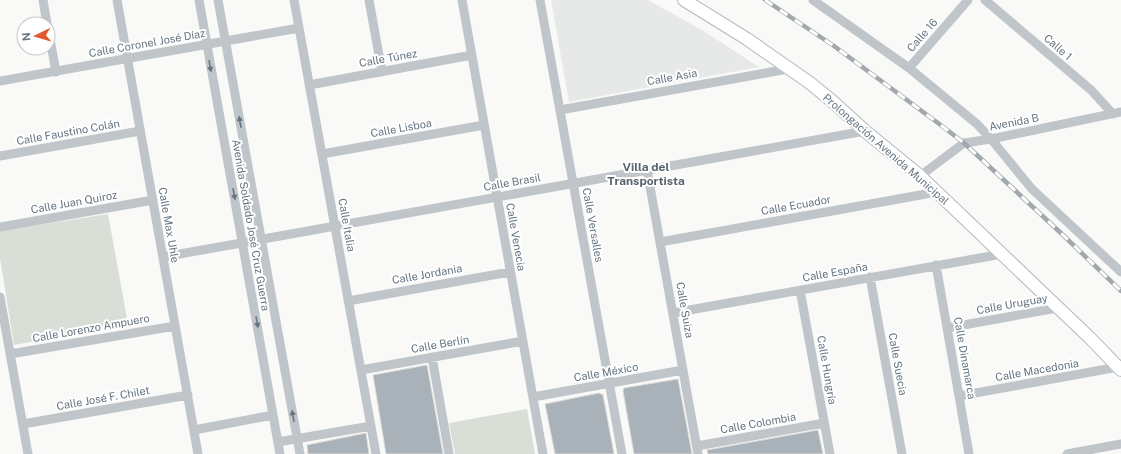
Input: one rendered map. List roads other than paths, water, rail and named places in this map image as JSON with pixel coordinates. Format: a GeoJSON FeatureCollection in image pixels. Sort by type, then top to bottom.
{"type":"FeatureCollection","features":[{"type":"Feature","properties":{"kind":"main road","name":"Prolongación Avenida Municipal"},"geometry":{"type":"LineString","coordinates":[[684,0],[747,39],[810,83],[832,101],[865,131],[920,176],[1120,368]]}},
{"type":"Feature","properties":{"kind":"street"},"geometry":{"type":"LineString","coordinates":[[43,0],[46,16]]}},
{"type":"Feature","properties":{"kind":"street","name":"Calle Max Uhle"},"geometry":{"type":"LineString","coordinates":[[117,0],[198,454]]}},
{"type":"Feature","properties":{"kind":"street","name":"Avenida Soldado José Cruz Guerra"},"geometry":{"type":"LineString","coordinates":[[199,0],[280,454]]}},
{"type":"Feature","properties":{"kind":"street","name":"Avenida Soldado José Cruz Guerra"},"geometry":{"type":"LineString","coordinates":[[218,0],[300,454]]}},
{"type":"Feature","properties":{"kind":"street","name":"Calle Italia"},"geometry":{"type":"LineString","coordinates":[[294,0],[376,454]]}},
{"type":"Feature","properties":{"kind":"street"},"geometry":{"type":"LineString","coordinates":[[369,0],[382,72]]}},
{"type":"Feature","properties":{"kind":"street","name":"Calle Venecia"},"geometry":{"type":"LineString","coordinates":[[462,0],[543,454]]}},
{"type":"Feature","properties":{"kind":"street","name":"Calle Versalles"},"geometry":{"type":"LineString","coordinates":[[540,0],[622,454]]}},
{"type":"Feature","properties":{"kind":"street"},"geometry":{"type":"LineString","coordinates":[[813,0],[909,68],[972,120],[991,139],[1032,188],[1121,272]]}},
{"type":"Feature","properties":{"kind":"street","name":"Calle 16"},"geometry":{"type":"LineString","coordinates":[[909,68],[968,0]]}},
{"type":"Feature","properties":{"kind":"street","name":"Calle 1"},"geometry":{"type":"LineString","coordinates":[[985,0],[1117,113]]}},
{"type":"Feature","properties":{"kind":"street","name":"Calle Coronel José Díaz"},"geometry":{"type":"LineString","coordinates":[[0,82],[299,28]]}},
{"type":"Feature","properties":{"kind":"street","name":"Calle Túnez"},"geometry":{"type":"LineString","coordinates":[[309,85],[472,55]]}},
{"type":"Feature","properties":{"kind":"street"},"geometry":{"type":"LineString","coordinates":[[53,56],[56,72]]}},
{"type":"Feature","properties":{"kind":"street","name":"Calle Asia"},"geometry":{"type":"LineString","coordinates":[[560,110],[788,69]]}},
{"type":"Feature","properties":{"kind":"street","name":"Avenida B"},"geometry":{"type":"LineString","coordinates":[[920,176],[964,143],[991,139],[1117,113]]}},
{"type":"Feature","properties":{"kind":"street","name":"Calle Lisboa"},"geometry":{"type":"LineString","coordinates":[[322,154],[484,125]]}},
{"type":"Feature","properties":{"kind":"street","name":"Calle Faustino Colán"},"geometry":{"type":"LineString","coordinates":[[0,156],[140,131]]}},
{"type":"Feature","properties":{"kind":"street","name":"Calle Brasil"},"geometry":{"type":"LineString","coordinates":[[163,257],[865,131]]}},
{"type":"Feature","properties":{"kind":"street","name":"Calle Suiza"},"geometry":{"type":"LineString","coordinates":[[647,170],[698,450]]}},
{"type":"Feature","properties":{"kind":"street","name":"Calle Ecuador"},"geometry":{"type":"LineString","coordinates":[[660,242],[937,192]]}},
{"type":"Feature","properties":{"kind":"street","name":"Calle Juan Quiroz"},"geometry":{"type":"LineString","coordinates":[[0,227],[153,200]]}},
{"type":"Feature","properties":{"kind":"street","name":"Calle España"},"geometry":{"type":"LineString","coordinates":[[673,313],[1002,254]]}},
{"type":"Feature","properties":{"kind":"street","name":"Calle Dinamarca"},"geometry":{"type":"LineString","coordinates":[[936,266],[969,454]]}},
{"type":"Feature","properties":{"kind":"street","name":"Calle Jordania"},"geometry":{"type":"LineString","coordinates":[[348,301],[510,272]]}},
{"type":"Feature","properties":{"kind":"street","name":"Calle Suecia"},"geometry":{"type":"LineString","coordinates":[[870,277],[902,454]]}},
{"type":"Feature","properties":{"kind":"street","name":"Calle Hungría"},"geometry":{"type":"LineString","coordinates":[[800,290],[830,454]]}},
{"type":"Feature","properties":{"kind":"street"},"geometry":{"type":"LineString","coordinates":[[0,297],[28,454]]}},
{"type":"Feature","properties":{"kind":"street","name":"Calle Uruguay"},"geometry":{"type":"LineString","coordinates":[[947,328],[1057,308]]}},
{"type":"Feature","properties":{"kind":"street","name":"Calle Lorenzo Ampuero"},"geometry":{"type":"LineString","coordinates":[[10,354],[175,326]]}},
{"type":"Feature","properties":{"kind":"street","name":"Calle Berlín"},"geometry":{"type":"LineString","coordinates":[[361,370],[523,341]]}},
{"type":"Feature","properties":{"kind":"street"},"geometry":{"type":"LineString","coordinates":[[432,357],[449,454]]}},
{"type":"Feature","properties":{"kind":"street","name":"Calle Macedonia"},"geometry":{"type":"LineString","coordinates":[[960,396],[1120,368]]}},
{"type":"Feature","properties":{"kind":"street","name":"Calle México"},"geometry":{"type":"LineString","coordinates":[[533,397],[683,370]]}},
{"type":"Feature","properties":{"kind":"street","name":"Calle José F. Chilet"},"geometry":{"type":"LineString","coordinates":[[23,424],[188,394]]}},
{"type":"Feature","properties":{"kind":"street"},"geometry":{"type":"LineString","coordinates":[[194,430],[273,415]]}},
{"type":"Feature","properties":{"kind":"street","name":"Calle Colombia"},"geometry":{"type":"LineString","coordinates":[[698,450],[824,423]]}},
{"type":"Feature","properties":{"kind":"street"},"geometry":{"type":"LineString","coordinates":[[278,442],[371,426]]}},
{"type":"Feature","properties":{"kind":"street"},"geometry":{"type":"LineString","coordinates":[[1067,454],[1121,444]]}},
{"type":"Feature","properties":{"kind":"railway"},"geometry":{"type":"LineString","coordinates":[[765,0],[834,46],[964,143],[1121,291]]}},
{"type":"Feature","properties":{"kind":"district","name":"Villa del Transportista"},"geometry":{"type":"Point","coordinates":[646,174]}}]}
